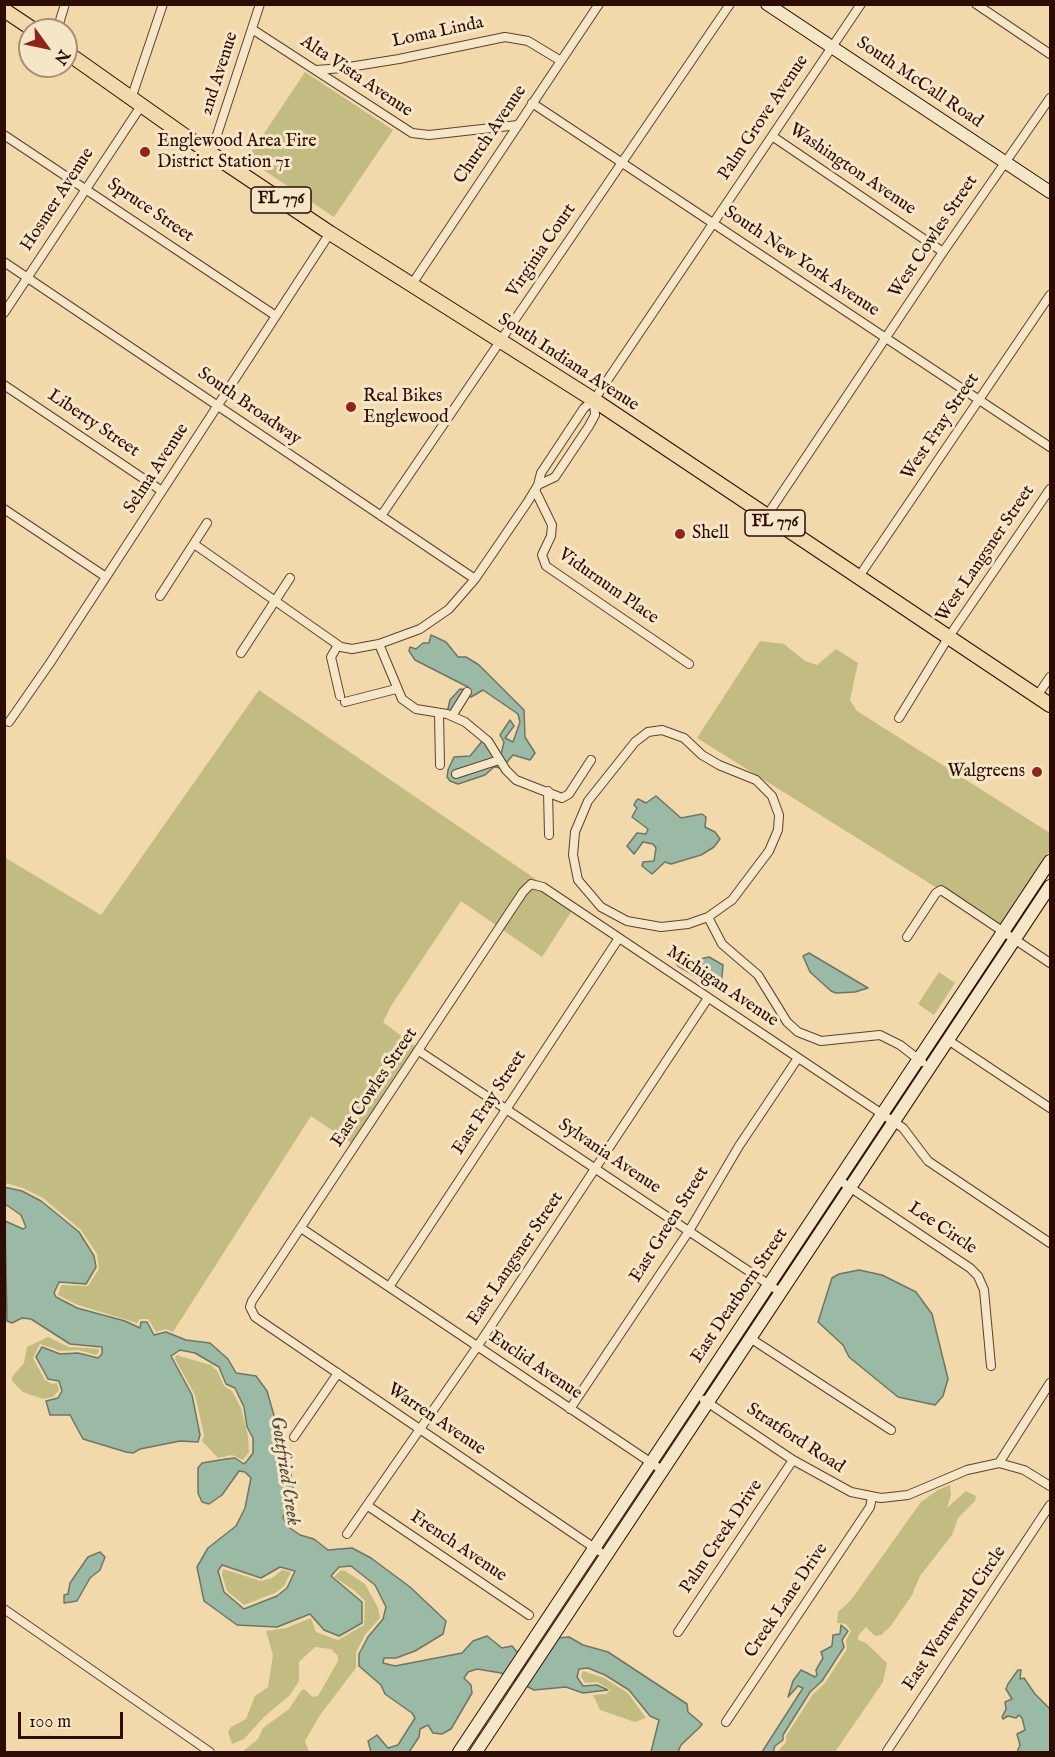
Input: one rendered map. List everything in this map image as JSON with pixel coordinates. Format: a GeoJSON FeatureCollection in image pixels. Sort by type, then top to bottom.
{"type":"FeatureCollection","features":[{"type":"Feature","properties":{"kind":"main road","name":"South McCall Road"},"geometry":{"type":"LineString","coordinates":[[767,4],[1050,192]]}},
{"type":"Feature","properties":{"kind":"main road"},"geometry":{"type":"LineString","coordinates":[[4,10],[18,19]]}},
{"type":"Feature","properties":{"kind":"main road","name":"South Indiana Avenue"},"geometry":{"type":"LineString","coordinates":[[78,61],[330,233],[594,400],[1050,705]]}},
{"type":"Feature","properties":{"kind":"main road","name":"East Dearborn Street"},"geometry":{"type":"LineString","coordinates":[[459,1752],[1050,861]]}},
{"type":"Feature","properties":{"kind":"main road","name":"East Dearborn Street"},"geometry":{"type":"LineString","coordinates":[[476,1752],[1050,886]]}},
{"type":"Feature","properties":{"kind":"street","name":"Hosmer Avenue"},"geometry":{"type":"LineString","coordinates":[[4,314],[85,188],[136,102],[163,4]]}},
{"type":"Feature","properties":{"kind":"street","name":"2nd Avenue"},"geometry":{"type":"LineString","coordinates":[[211,153],[260,4]]}},
{"type":"Feature","properties":{"kind":"street","name":"Church Avenue"},"geometry":{"type":"LineString","coordinates":[[412,284],[599,4]]}},
{"type":"Feature","properties":{"kind":"street","name":"Virginia Court"},"geometry":{"type":"LineString","coordinates":[[381,516],[730,4]]}},
{"type":"Feature","properties":{"kind":"street","name":"Palm Grove Avenue"},"geometry":{"type":"LineString","coordinates":[[594,400],[861,4]]}},
{"type":"Feature","properties":{"kind":"street"},"geometry":{"type":"LineString","coordinates":[[976,4],[1050,54]]}},
{"type":"Feature","properties":{"kind":"street","name":"Alta Vista Avenue"},"geometry":{"type":"LineString","coordinates":[[252,28],[412,133],[429,135],[518,125]]}},
{"type":"Feature","properties":{"kind":"street","name":"Loma Linda"},"geometry":{"type":"LineString","coordinates":[[316,69],[388,60],[505,37],[528,41],[561,61]]}},
{"type":"Feature","properties":{"kind":"street","name":"West Cowles Street"},"geometry":{"type":"LineString","coordinates":[[766,517],[943,252],[1050,98]]}},
{"type":"Feature","properties":{"kind":"street","name":"South New York Avenue"},"geometry":{"type":"LineString","coordinates":[[532,104],[1050,447]]}},
{"type":"Feature","properties":{"kind":"street","name":"Spruce Street"},"geometry":{"type":"LineString","coordinates":[[4,135],[276,316]]}},
{"type":"Feature","properties":{"kind":"street","name":"Washington Avenue"},"geometry":{"type":"LineString","coordinates":[[772,136],[943,252]]}},
{"type":"Feature","properties":{"kind":"street","name":"Selma Avenue"},"geometry":{"type":"LineString","coordinates":[[9,722],[330,233]]}},
{"type":"Feature","properties":{"kind":"street","name":"South Broadway"},"geometry":{"type":"LineString","coordinates":[[4,262],[475,579]]}},
{"type":"Feature","properties":{"kind":"street","name":"West Fray Street"},"geometry":{"type":"LineString","coordinates":[[858,578],[1050,295]]}},
{"type":"Feature","properties":{"kind":"street","name":"Liberty Street"},"geometry":{"type":"LineString","coordinates":[[4,385],[162,491]]}},
{"type":"Feature","properties":{"kind":"street"},"geometry":{"type":"LineString","coordinates":[[536,488],[555,477],[589,426],[595,416],[594,400]]}},
{"type":"Feature","properties":{"kind":"street"},"geometry":{"type":"LineString","coordinates":[[194,544],[338,645],[352,649],[379,644],[427,625],[460,598],[536,488],[541,473],[584,408],[594,400]]}},
{"type":"Feature","properties":{"kind":"street","name":"Vidurnum Place"},"geometry":{"type":"LineString","coordinates":[[536,488],[552,525],[551,536],[542,555],[547,568],[689,664]]}},
{"type":"Feature","properties":{"kind":"street","name":"West Langsner Street"},"geometry":{"type":"LineString","coordinates":[[948,638],[1050,489]]}},
{"type":"Feature","properties":{"kind":"street"},"geometry":{"type":"LineString","coordinates":[[4,509],[106,577]]}},
{"type":"Feature","properties":{"kind":"street"},"geometry":{"type":"LineString","coordinates":[[160,596],[207,524]]}},
{"type":"Feature","properties":{"kind":"street"},"geometry":{"type":"LineString","coordinates":[[241,653],[290,578]]}},
{"type":"Feature","properties":{"kind":"street"},"geometry":{"type":"LineString","coordinates":[[899,718],[948,638]]}},
{"type":"Feature","properties":{"kind":"street"},"geometry":{"type":"LineString","coordinates":[[379,644],[402,699],[416,709],[452,716],[483,736],[516,780],[562,798],[569,794],[591,760]]}},
{"type":"Feature","properties":{"kind":"street"},"geometry":{"type":"LineString","coordinates":[[338,645],[331,657],[343,699],[396,689]]}},
{"type":"Feature","properties":{"kind":"street"},"geometry":{"type":"LineString","coordinates":[[1038,696],[1050,678]]}},
{"type":"Feature","properties":{"kind":"street"},"geometry":{"type":"LineString","coordinates":[[452,716],[467,692]]}},
{"type":"Feature","properties":{"kind":"street"},"geometry":{"type":"LineString","coordinates":[[439,712],[440,765]]}},
{"type":"Feature","properties":{"kind":"street"},"geometry":{"type":"LineString","coordinates":[[662,730],[677,734],[708,759],[756,780],[772,796],[778,810],[778,830],[769,850],[734,897],[708,917],[661,927],[627,921],[607,912],[595,901],[576,875],[573,843],[584,808],[635,742],[648,732],[662,730]]}},
{"type":"Feature","properties":{"kind":"street"},"geometry":{"type":"LineString","coordinates":[[456,774],[500,760]]}},
{"type":"Feature","properties":{"kind":"street"},"geometry":{"type":"LineString","coordinates":[[548,791],[549,836]]}},
{"type":"Feature","properties":{"kind":"street","name":"Michigan Avenue"},"geometry":{"type":"LineString","coordinates":[[531,884],[543,886],[894,1121],[906,1130],[928,1161],[1050,1243]]}},
{"type":"Feature","properties":{"kind":"street","name":"East Cowles Street"},"geometry":{"type":"LineString","coordinates":[[251,1311],[252,1301],[523,892],[531,884]]}},
{"type":"Feature","properties":{"kind":"street"},"geometry":{"type":"LineString","coordinates":[[907,937],[936,893],[941,890],[1050,963]]}},
{"type":"Feature","properties":{"kind":"street"},"geometry":{"type":"LineString","coordinates":[[708,917],[722,944],[758,975],[787,1022],[798,1032],[821,1041],[880,1035],[900,1045],[930,1068]]}},
{"type":"Feature","properties":{"kind":"street","name":"East Fray Street"},"geometry":{"type":"LineString","coordinates":[[389,1287],[619,938]]}},
{"type":"Feature","properties":{"kind":"street","name":"East Langsner Street"},"geometry":{"type":"LineString","coordinates":[[347,1534],[477,1347],[708,998]]}},
{"type":"Feature","properties":{"kind":"street"},"geometry":{"type":"LineString","coordinates":[[948,1040],[1050,1108]]}},
{"type":"Feature","properties":{"kind":"street","name":"Sylvania Avenue"},"geometry":{"type":"LineString","coordinates":[[419,1051],[597,1168],[780,1293]]}},
{"type":"Feature","properties":{"kind":"street","name":"East Green Street"},"geometry":{"type":"LineString","coordinates":[[570,1409],[689,1231],[727,1165],[798,1058]]}},
{"type":"Feature","properties":{"kind":"street","name":"Lee Circle"},"geometry":{"type":"LineString","coordinates":[[838,1180],[970,1268],[978,1276],[984,1290],[991,1366]]}},
{"type":"Feature","properties":{"kind":"street","name":"Euclid Avenue"},"geometry":{"type":"LineString","coordinates":[[301,1228],[662,1470]]}},
{"type":"Feature","properties":{"kind":"street","name":"Warren Avenue"},"geometry":{"type":"LineString","coordinates":[[251,1311],[255,1317],[605,1556]]}},
{"type":"Feature","properties":{"kind":"street"},"geometry":{"type":"LineString","coordinates":[[750,1338],[891,1430]]}},
{"type":"Feature","properties":{"kind":"street"},"geometry":{"type":"LineString","coordinates":[[294,1437],[338,1373]]}},
{"type":"Feature","properties":{"kind":"street"},"geometry":{"type":"LineString","coordinates":[[1050,1383],[999,1463],[1024,1470],[1050,1486]]}},
{"type":"Feature","properties":{"kind":"street","name":"Stratford Road"},"geometry":{"type":"LineString","coordinates":[[696,1394],[793,1460],[841,1488],[872,1497],[908,1495],[967,1470],[999,1463]]}},
{"type":"Feature","properties":{"kind":"street","name":"Palm Creek Drive"},"geometry":{"type":"LineString","coordinates":[[678,1632],[793,1460]]}},
{"type":"Feature","properties":{"kind":"street","name":"Creek Lane Drive"},"geometry":{"type":"LineString","coordinates":[[726,1722],[870,1507],[872,1497]]}},
{"type":"Feature","properties":{"kind":"street","name":"East Wentworth Circle"},"geometry":{"type":"LineString","coordinates":[[887,1751],[1050,1505]]}},
{"type":"Feature","properties":{"kind":"street","name":"French Avenue"},"geometry":{"type":"LineString","coordinates":[[368,1506],[530,1615]]}},
{"type":"Feature","properties":{"kind":"street"},"geometry":{"type":"LineString","coordinates":[[4,1609],[210,1752]]}},
{"type":"Feature","properties":{"kind":"shaded area"},"geometry":{"type":"Polygon","coordinates":[[[305,72],[393,130],[334,217],[247,159],[305,72]]]}},
{"type":"Feature","properties":{"kind":"shaded area"},"geometry":{"type":"Polygon","coordinates":[[[760,641],[784,644],[805,661],[817,665],[836,649],[858,663],[850,700],[857,711],[1050,833],[1050,850],[1001,928],[697,738],[760,641]]]}},
{"type":"Feature","properties":{"kind":"shaded area"},"geometry":{"type":"Polygon","coordinates":[[[259,690],[575,906],[542,957],[461,901],[391,1006],[383,1022],[419,1049],[354,1145],[311,1116],[173,1332],[166,1329],[156,1332],[148,1319],[140,1319],[137,1323],[78,1305],[58,1295],[61,1285],[88,1286],[99,1269],[97,1254],[81,1230],[43,1198],[23,1188],[5,1183],[4,857],[101,915],[259,690]]]}},
{"type":"Feature","properties":{"kind":"shaded area"},"geometry":{"type":"Polygon","coordinates":[[[939,972],[955,983],[934,1015],[918,1004],[939,972]]]}},
{"type":"Feature","properties":{"kind":"shaded area"},"geometry":{"type":"Polygon","coordinates":[[[48,1337],[69,1347],[99,1349],[99,1352],[96,1355],[78,1350],[60,1351],[40,1344],[33,1358],[45,1380],[52,1384],[57,1383],[59,1390],[53,1397],[43,1399],[23,1392],[12,1381],[12,1377],[24,1363],[27,1347],[48,1337]]]}},
{"type":"Feature","properties":{"kind":"shaded area"},"geometry":{"type":"Polygon","coordinates":[[[176,1355],[211,1365],[218,1372],[224,1386],[232,1391],[241,1408],[248,1436],[249,1452],[243,1460],[232,1455],[218,1458],[202,1441],[204,1435],[195,1395],[175,1359],[176,1355]]]}},
{"type":"Feature","properties":{"kind":"shaded area"},"geometry":{"type":"Polygon","coordinates":[[[950,1485],[951,1495],[947,1508],[966,1491],[976,1496],[975,1501],[958,1518],[952,1535],[920,1576],[912,1595],[890,1627],[881,1635],[875,1636],[866,1627],[858,1636],[858,1640],[866,1643],[887,1663],[883,1682],[835,1752],[777,1752],[786,1742],[786,1736],[813,1694],[825,1683],[847,1649],[846,1640],[851,1631],[846,1624],[837,1623],[838,1612],[851,1600],[921,1502],[950,1485]]]}},
{"type":"Feature","properties":{"kind":"shaded area"},"geometry":{"type":"Polygon","coordinates":[[[223,1569],[261,1581],[272,1578],[282,1570],[291,1572],[284,1586],[275,1593],[244,1605],[227,1591],[222,1575],[223,1569]]]}},
{"type":"Feature","properties":{"kind":"shaded area"},"geometry":{"type":"Polygon","coordinates":[[[341,1570],[365,1584],[378,1608],[380,1618],[365,1635],[356,1652],[356,1668],[320,1715],[305,1741],[309,1752],[242,1752],[258,1739],[263,1728],[289,1709],[301,1691],[304,1689],[313,1697],[318,1696],[338,1661],[338,1656],[331,1649],[315,1647],[299,1662],[299,1681],[290,1695],[264,1717],[244,1739],[232,1744],[228,1732],[231,1727],[246,1719],[255,1696],[268,1687],[273,1655],[266,1631],[286,1628],[311,1618],[316,1632],[338,1640],[364,1625],[365,1601],[334,1577],[341,1570]]]}},
{"type":"Feature","properties":{"kind":"shaded area"},"geometry":{"type":"Polygon","coordinates":[[[583,1671],[604,1678],[628,1693],[646,1718],[635,1722],[600,1710],[593,1695],[606,1694],[611,1690],[597,1682],[585,1683],[581,1676],[583,1671]]]}},
{"type":"Feature","properties":{"kind":"water"},"geometry":{"type":"Polygon","coordinates":[[[431,635],[446,642],[458,657],[466,657],[479,665],[524,710],[525,737],[535,753],[530,760],[513,755],[502,768],[494,767],[485,775],[458,784],[450,781],[447,777],[448,770],[454,757],[470,756],[484,739],[497,755],[501,754],[504,742],[500,735],[510,720],[514,726],[505,738],[513,742],[520,722],[518,714],[483,690],[471,697],[466,694],[455,714],[447,713],[450,700],[460,689],[467,690],[468,687],[415,660],[409,651],[410,647],[416,649],[423,643],[429,643],[431,635]]]}},
{"type":"Feature","properties":{"kind":"water"},"geometry":{"type":"Polygon","coordinates":[[[656,796],[681,818],[702,814],[706,817],[705,827],[715,832],[720,839],[714,847],[701,855],[671,864],[665,862],[652,874],[642,866],[643,862],[654,861],[656,848],[653,844],[643,842],[634,854],[627,846],[637,833],[646,834],[648,829],[632,817],[637,808],[634,805],[636,801],[638,799],[646,803],[656,796]]]}},
{"type":"Feature","properties":{"kind":"water"},"geometry":{"type":"Polygon","coordinates":[[[809,953],[868,988],[855,992],[831,991],[810,972],[803,956],[809,953]]]}},
{"type":"Feature","properties":{"kind":"water"},"geometry":{"type":"Polygon","coordinates":[[[709,957],[723,965],[721,986],[718,989],[675,962],[682,963],[709,957]]]}},
{"type":"Feature","properties":{"kind":"water","name":"Gottfried Creek"},"geometry":{"type":"Polygon","coordinates":[[[4,1187],[22,1191],[41,1201],[79,1232],[94,1256],[96,1267],[86,1284],[59,1282],[54,1293],[56,1297],[77,1308],[125,1321],[140,1328],[141,1322],[147,1322],[154,1335],[166,1332],[186,1340],[210,1343],[228,1359],[236,1373],[256,1376],[267,1391],[291,1475],[293,1487],[283,1517],[287,1526],[300,1535],[314,1539],[328,1550],[352,1548],[371,1558],[410,1587],[446,1621],[443,1634],[415,1651],[396,1658],[384,1658],[383,1663],[395,1666],[462,1653],[473,1641],[487,1636],[502,1648],[512,1646],[516,1651],[540,1656],[557,1638],[569,1637],[583,1645],[608,1652],[687,1704],[688,1712],[702,1724],[700,1727],[681,1745],[678,1752],[651,1752],[659,1720],[650,1716],[629,1690],[605,1675],[588,1668],[579,1669],[577,1677],[583,1686],[597,1685],[608,1690],[583,1693],[566,1687],[534,1690],[501,1673],[477,1669],[468,1672],[464,1678],[471,1685],[472,1693],[451,1729],[442,1734],[433,1733],[428,1725],[420,1729],[419,1737],[409,1752],[371,1752],[368,1741],[377,1735],[388,1748],[398,1745],[415,1718],[412,1713],[385,1694],[381,1685],[359,1666],[359,1654],[368,1637],[383,1619],[386,1607],[375,1585],[351,1566],[339,1567],[331,1576],[362,1602],[362,1623],[339,1636],[324,1630],[310,1614],[277,1627],[237,1625],[204,1601],[197,1567],[208,1548],[236,1526],[245,1508],[251,1478],[245,1472],[239,1471],[222,1495],[209,1504],[202,1502],[198,1493],[198,1468],[202,1463],[235,1458],[244,1464],[253,1453],[253,1438],[247,1427],[244,1407],[235,1388],[226,1384],[219,1367],[195,1353],[180,1350],[171,1356],[192,1395],[200,1435],[198,1442],[180,1441],[140,1449],[133,1453],[83,1439],[70,1415],[50,1415],[46,1401],[58,1398],[62,1391],[59,1381],[48,1379],[36,1357],[42,1347],[60,1354],[78,1353],[98,1358],[102,1354],[102,1347],[70,1344],[31,1319],[22,1318],[12,1323],[7,1321],[5,1221],[23,1229],[26,1227],[21,1215],[5,1204],[4,1187]],[[222,1565],[218,1571],[224,1592],[244,1609],[277,1596],[287,1588],[295,1571],[280,1567],[261,1578],[222,1565]]]}},
{"type":"Feature","properties":{"kind":"water"},"geometry":{"type":"Polygon","coordinates":[[[859,1270],[882,1275],[916,1292],[932,1314],[948,1379],[943,1396],[935,1405],[898,1397],[849,1357],[843,1345],[818,1322],[832,1278],[839,1274],[859,1270]]]}},
{"type":"Feature","properties":{"kind":"water"},"geometry":{"type":"Polygon","coordinates":[[[100,1552],[105,1557],[100,1570],[90,1578],[77,1601],[64,1603],[64,1595],[68,1594],[70,1583],[88,1557],[100,1552]]]}},
{"type":"Feature","properties":{"kind":"water"},"geometry":{"type":"Polygon","coordinates":[[[841,1625],[848,1631],[842,1640],[844,1647],[822,1681],[810,1692],[783,1735],[783,1740],[775,1746],[773,1752],[762,1752],[803,1688],[798,1686],[788,1697],[793,1681],[801,1670],[815,1677],[817,1675],[816,1670],[823,1658],[821,1652],[832,1646],[833,1635],[840,1634],[841,1625]]]}},
{"type":"Feature","properties":{"kind":"water"},"geometry":{"type":"Polygon","coordinates":[[[1018,1670],[1021,1670],[1020,1679],[1024,1678],[1035,1694],[1050,1709],[1050,1752],[1017,1752],[1020,1745],[1017,1734],[1025,1730],[1022,1718],[1019,1715],[1016,1718],[1008,1716],[1003,1719],[1002,1717],[1006,1709],[1005,1702],[1012,1699],[1006,1689],[1018,1670]]]}},
{"type":"Feature","properties":{"kind":"place","name":"Englewood Area Fire District Station 71"},"geometry":{"type":"Point","coordinates":[145,152]}},
{"type":"Feature","properties":{"kind":"place","name":"Real Bikes Englewood"},"geometry":{"type":"Point","coordinates":[351,407]}},
{"type":"Feature","properties":{"kind":"place","name":"Shell"},"geometry":{"type":"Point","coordinates":[680,534]}},
{"type":"Feature","properties":{"kind":"place","name":"Walgreens"},"geometry":{"type":"Point","coordinates":[1037,772]}}]}
